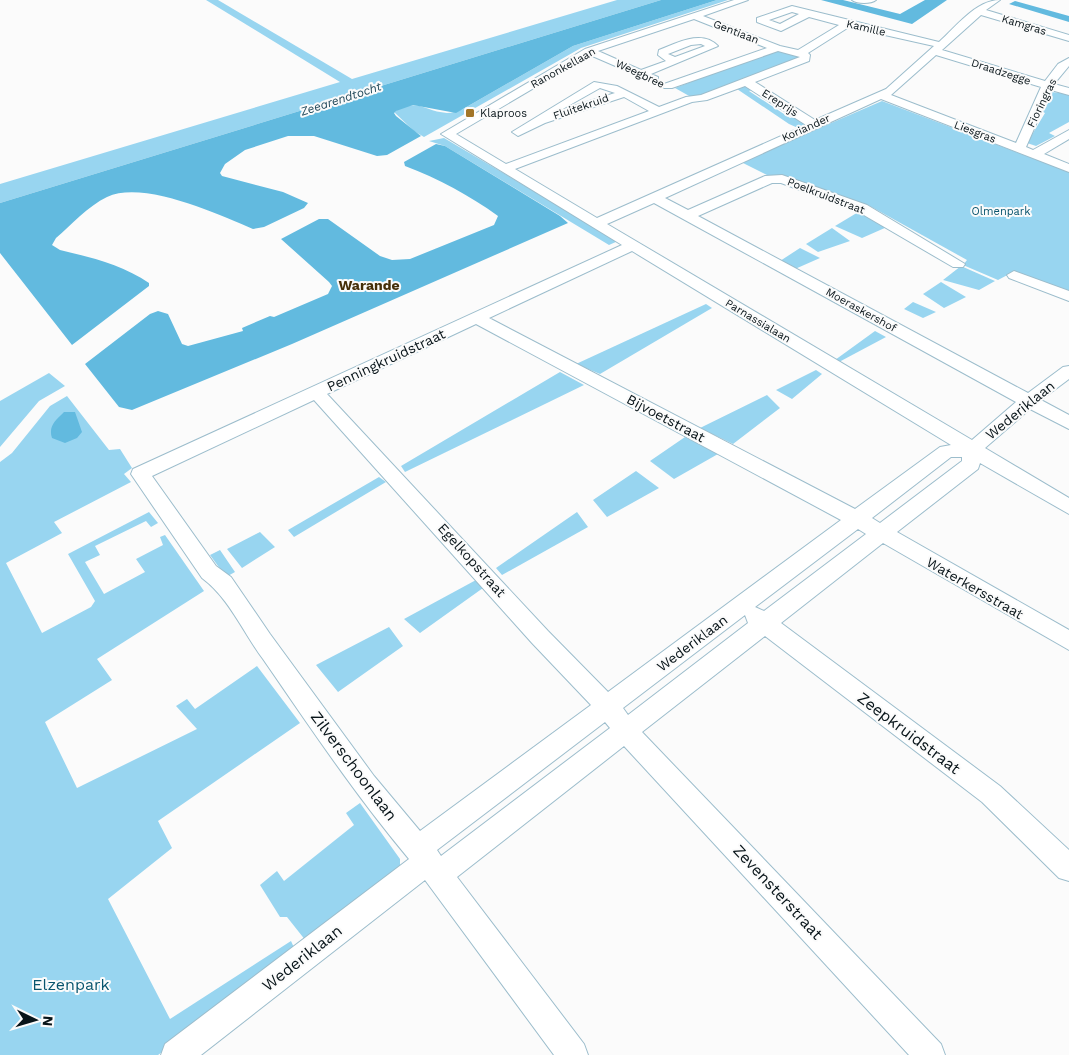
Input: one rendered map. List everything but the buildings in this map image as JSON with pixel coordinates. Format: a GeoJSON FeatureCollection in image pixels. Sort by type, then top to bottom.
{"type":"FeatureCollection","features":[{"type":"Feature","properties":{"kind":"street","name":"Ranonkellaan"},"geometry":{"type":"LineString","coordinates":[[447,134],[589,51],[743,0]]}},
{"type":"Feature","properties":{"kind":"street"},"geometry":{"type":"LineString","coordinates":[[857,0],[871,0]]}},
{"type":"Feature","properties":{"kind":"street","name":"Koriander"},"geometry":{"type":"LineString","coordinates":[[596,224],[654,196],[890,91],[979,11],[995,0]]}},
{"type":"Feature","properties":{"kind":"street","name":"Kamille"},"geometry":{"type":"LineString","coordinates":[[808,13],[781,28],[760,20],[792,9],[808,13],[937,48]]}},
{"type":"Feature","properties":{"kind":"street","name":"Kamgras"},"geometry":{"type":"LineString","coordinates":[[979,11],[1069,38]]}},
{"type":"Feature","properties":{"kind":"street","name":"Gentiaan"},"geometry":{"type":"LineString","coordinates":[[694,16],[777,48]]}},
{"type":"Feature","properties":{"kind":"street"},"geometry":{"type":"LineString","coordinates":[[800,53],[847,24]]}},
{"type":"Feature","properties":{"kind":"street"},"geometry":{"type":"LineString","coordinates":[[504,169],[690,99],[704,98],[805,59],[805,56],[800,53],[777,48],[668,86]]}},
{"type":"Feature","properties":{"kind":"street","name":"Draadzegge"},"geometry":{"type":"LineString","coordinates":[[937,48],[1048,87],[1069,92]]}},
{"type":"Feature","properties":{"kind":"street","name":"Weegbree"},"geometry":{"type":"LineString","coordinates":[[589,51],[642,73],[690,99]]}},
{"type":"Feature","properties":{"kind":"street"},"geometry":{"type":"LineString","coordinates":[[642,73],[675,61]]}},
{"type":"Feature","properties":{"kind":"street","name":"Fioringras"},"geometry":{"type":"LineString","coordinates":[[1019,148],[1048,87],[1061,65],[1069,61]]}},
{"type":"Feature","properties":{"kind":"street","name":"Ereprijs"},"geometry":{"type":"LineString","coordinates":[[746,82],[814,124]]}},
{"type":"Feature","properties":{"kind":"street","name":"Fluitekruid"},"geometry":{"type":"LineString","coordinates":[[541,121],[593,85],[602,85],[658,111]]}},
{"type":"Feature","properties":{"kind":"street","name":"Fluitekruid"},"geometry":{"type":"LineString","coordinates":[[518,132],[541,121],[622,94]]}},
{"type":"Feature","properties":{"kind":"street","name":"Liesgras"},"geometry":{"type":"LineString","coordinates":[[881,96],[1069,168]]}},
{"type":"Feature","properties":{"kind":"street","name":"Parnassialaan"},"geometry":{"type":"LineString","coordinates":[[447,134],[1069,507]]}},
{"type":"Feature","properties":{"kind":"street","name":"Fioringras"},"geometry":{"type":"LineString","coordinates":[[1035,154],[1069,134]]}},
{"type":"Feature","properties":{"kind":"street","name":"Poelkruidstraat"},"geometry":{"type":"LineString","coordinates":[[688,215],[770,179],[782,179],[862,208],[958,264]]}},
{"type":"Feature","properties":{"kind":"street","name":"Moeraskershof"},"geometry":{"type":"LineString","coordinates":[[654,196],[1069,423]]}},
{"type":"Feature","properties":{"kind":"street","name":"Penningkruidstraat"},"geometry":{"type":"LineString","coordinates":[[140,474],[632,246]]}},
{"type":"Feature","properties":{"kind":"street"},"geometry":{"type":"LineString","coordinates":[[1014,275],[1069,296]]}},
{"type":"Feature","properties":{"kind":"street","name":"Bijvoetstraat"},"geometry":{"type":"LineString","coordinates":[[476,318],[857,519],[881,534]]}},
{"type":"Feature","properties":{"kind":"street","name":"Wederiklaan"},"geometry":{"type":"LineString","coordinates":[[176,1055],[427,861],[607,706],[947,451],[972,450],[1029,401],[1069,371]]}},
{"type":"Feature","properties":{"kind":"street","name":"Egelkopstraat"},"geometry":{"type":"LineString","coordinates":[[316,392],[438,523],[540,637],[607,706],[626,730]]}},
{"type":"Feature","properties":{"kind":"street","name":"Wederiklaan"},"geometry":{"type":"LineString","coordinates":[[427,861],[626,730],[971,464],[972,450]]}},
{"type":"Feature","properties":{"kind":"street","name":"Zilverschoonlaan"},"geometry":{"type":"LineString","coordinates":[[140,474],[208,572],[224,584],[262,641],[365,784],[427,861],[573,1055]]}},
{"type":"Feature","properties":{"kind":"street","name":"Waterkersstraat"},"geometry":{"type":"LineString","coordinates":[[881,534],[1069,641]]}},
{"type":"Feature","properties":{"kind":"street","name":"Zeepkruidstraat"},"geometry":{"type":"LineString","coordinates":[[742,605],[764,624],[991,794],[1069,868]]}},
{"type":"Feature","properties":{"kind":"street","name":"Zevensterstraat"},"geometry":{"type":"LineString","coordinates":[[626,730],[930,1055]]}},
{"type":"Feature","properties":{"kind":"green space"},"geometry":{"type":"Polygon","coordinates":[[[206,0],[218,0],[352,79],[617,0],[661,0],[0,203],[0,184],[340,82],[206,0]]]}},
{"type":"Feature","properties":{"kind":"green space"},"geometry":{"type":"Polygon","coordinates":[[[717,0],[728,0],[581,48],[424,137],[414,131],[394,112],[415,105],[447,113],[463,109],[573,46],[717,0]]]}},
{"type":"Feature","properties":{"kind":"green space"},"geometry":{"type":"Polygon","coordinates":[[[777,49],[802,57],[701,97],[691,97],[675,88],[777,49]]]}},
{"type":"Feature","properties":{"kind":"green space"},"geometry":{"type":"Polygon","coordinates":[[[744,86],[755,89],[749,91],[790,118],[796,116],[806,125],[798,128],[789,124],[737,89],[744,86]]]}},
{"type":"Feature","properties":{"kind":"green space"},"geometry":{"type":"Polygon","coordinates":[[[1051,92],[1069,94],[1069,122],[1049,133],[1055,136],[1036,146],[1027,143],[1045,113],[1041,111],[1051,92]]]}},
{"type":"Feature","properties":{"kind":"green space","name":"Olmenpark"},"geometry":{"type":"Polygon","coordinates":[[[882,101],[1069,172],[1069,293],[1015,271],[998,280],[963,265],[967,260],[868,205],[784,177],[769,176],[741,162],[882,101]]]}},
{"type":"Feature","properties":{"kind":"green space"},"geometry":{"type":"Polygon","coordinates":[[[444,138],[618,241],[609,245],[445,146],[429,141],[444,138]]]}},
{"type":"Feature","properties":{"kind":"green space"},"geometry":{"type":"Polygon","coordinates":[[[860,211],[887,227],[862,238],[835,226],[860,211]]]}},
{"type":"Feature","properties":{"kind":"green space"},"geometry":{"type":"Polygon","coordinates":[[[832,228],[850,241],[818,252],[806,244],[832,228]]]}},
{"type":"Feature","properties":{"kind":"green space"},"geometry":{"type":"Polygon","coordinates":[[[800,248],[820,258],[795,269],[780,261],[800,248]]]}},
{"type":"Feature","properties":{"kind":"green space"},"geometry":{"type":"Polygon","coordinates":[[[961,266],[995,281],[979,290],[943,280],[961,266]]]}},
{"type":"Feature","properties":{"kind":"green space"},"geometry":{"type":"Polygon","coordinates":[[[941,282],[966,297],[944,308],[923,294],[941,282]]]}},
{"type":"Feature","properties":{"kind":"green space"},"geometry":{"type":"Polygon","coordinates":[[[913,302],[936,312],[923,318],[904,309],[913,302]]]}},
{"type":"Feature","properties":{"kind":"green space"},"geometry":{"type":"Polygon","coordinates":[[[706,304],[712,308],[600,374],[576,364],[706,304]]]}},
{"type":"Feature","properties":{"kind":"green space"},"geometry":{"type":"Polygon","coordinates":[[[875,331],[886,337],[839,362],[835,360],[875,331]]]}},
{"type":"Feature","properties":{"kind":"green space"},"geometry":{"type":"Polygon","coordinates":[[[816,370],[822,374],[792,399],[776,390],[816,370]]]}},
{"type":"Feature","properties":{"kind":"green space"},"geometry":{"type":"Polygon","coordinates":[[[560,372],[584,385],[405,472],[401,466],[560,372]]]}},
{"type":"Feature","properties":{"kind":"green space"},"geometry":{"type":"Polygon","coordinates":[[[49,373],[65,386],[39,401],[0,447],[0,401],[49,373]]]}},
{"type":"Feature","properties":{"kind":"green space"},"geometry":{"type":"Polygon","coordinates":[[[767,395],[780,408],[733,444],[700,428],[767,395]]]}},
{"type":"Feature","properties":{"kind":"green space","name":"Elzenpark"},"geometry":{"type":"Polygon","coordinates":[[[67,396],[109,450],[120,449],[132,468],[124,474],[131,482],[54,522],[62,533],[6,563],[42,633],[91,607],[95,601],[68,554],[149,512],[158,523],[151,527],[146,521],[95,546],[100,555],[85,562],[104,594],[145,572],[136,559],[163,545],[160,537],[165,535],[204,591],[97,659],[112,680],[45,722],[77,788],[197,729],[176,706],[187,699],[195,709],[257,666],[300,723],[158,821],[172,848],[108,899],[170,1019],[291,941],[296,952],[158,1055],[0,1055],[0,462],[12,453],[50,406],[67,396]]]}},
{"type":"Feature","properties":{"kind":"green space"},"geometry":{"type":"Polygon","coordinates":[[[685,437],[718,454],[674,479],[650,461],[685,437]]]}},
{"type":"Feature","properties":{"kind":"green space"},"geometry":{"type":"Polygon","coordinates":[[[636,471],[659,488],[607,517],[593,500],[636,471]]]}},
{"type":"Feature","properties":{"kind":"green space"},"geometry":{"type":"Polygon","coordinates":[[[379,477],[386,482],[294,537],[288,530],[379,477]]]}},
{"type":"Feature","properties":{"kind":"green space"},"geometry":{"type":"Polygon","coordinates":[[[577,512],[588,527],[502,575],[496,568],[577,512]]]}},
{"type":"Feature","properties":{"kind":"green space"},"geometry":{"type":"Polygon","coordinates":[[[260,532],[275,547],[242,568],[227,549],[260,532]]]}},
{"type":"Feature","properties":{"kind":"green space"},"geometry":{"type":"Polygon","coordinates":[[[220,550],[235,572],[226,577],[210,555],[220,550]]]}},
{"type":"Feature","properties":{"kind":"green space"},"geometry":{"type":"Polygon","coordinates":[[[476,580],[483,588],[420,633],[404,619],[476,580]]]}},
{"type":"Feature","properties":{"kind":"green space"},"geometry":{"type":"Polygon","coordinates":[[[389,627],[403,646],[338,692],[316,665],[389,627]]]}},
{"type":"Feature","properties":{"kind":"green space"},"geometry":{"type":"Polygon","coordinates":[[[360,803],[400,859],[400,869],[306,941],[287,917],[280,917],[260,885],[277,871],[284,881],[354,825],[346,813],[360,803]]]}},
{"type":"Feature","properties":{"kind":"water","name":"Zeearendtocht"},"geometry":{"type":"Polygon","coordinates":[[[661,0],[717,0],[573,46],[456,113],[413,105],[396,111],[394,113],[396,116],[421,136],[387,155],[377,156],[314,136],[288,136],[245,150],[225,164],[220,173],[222,176],[283,192],[308,203],[304,208],[264,227],[253,229],[201,208],[160,196],[122,193],[100,201],[86,210],[56,238],[52,245],[60,250],[117,266],[149,283],[149,286],[72,345],[0,253],[0,203],[661,0]]]}},
{"type":"Feature","properties":{"kind":"water"},"geometry":{"type":"Polygon","coordinates":[[[821,0],[843,0],[900,14],[925,0],[947,0],[912,24],[821,0]]]}},
{"type":"Feature","properties":{"kind":"water"},"geometry":{"type":"Polygon","coordinates":[[[1015,1],[1069,16],[1069,22],[1009,4],[1015,1]]]}},
{"type":"Feature","properties":{"kind":"water"},"geometry":{"type":"Polygon","coordinates":[[[436,144],[445,146],[560,216],[568,223],[292,344],[132,410],[119,407],[85,364],[150,314],[158,311],[168,314],[182,344],[188,346],[243,331],[242,328],[270,316],[274,317],[328,294],[332,286],[329,282],[281,239],[319,219],[328,219],[380,256],[392,260],[410,259],[494,225],[498,216],[487,208],[430,176],[405,166],[404,162],[436,144]]]}},
{"type":"Feature","properties":{"kind":"water"},"geometry":{"type":"Polygon","coordinates":[[[64,412],[75,412],[82,432],[77,438],[65,443],[52,438],[51,434],[53,424],[64,412]]]}},
{"type":"Feature","properties":{"kind":"place","name":"Klaproos"},"geometry":{"type":"Point","coordinates":[470,113]}},
{"type":"Feature","properties":{"kind":"district","name":"Warande"},"geometry":{"type":"Point","coordinates":[369,285]}}]}
